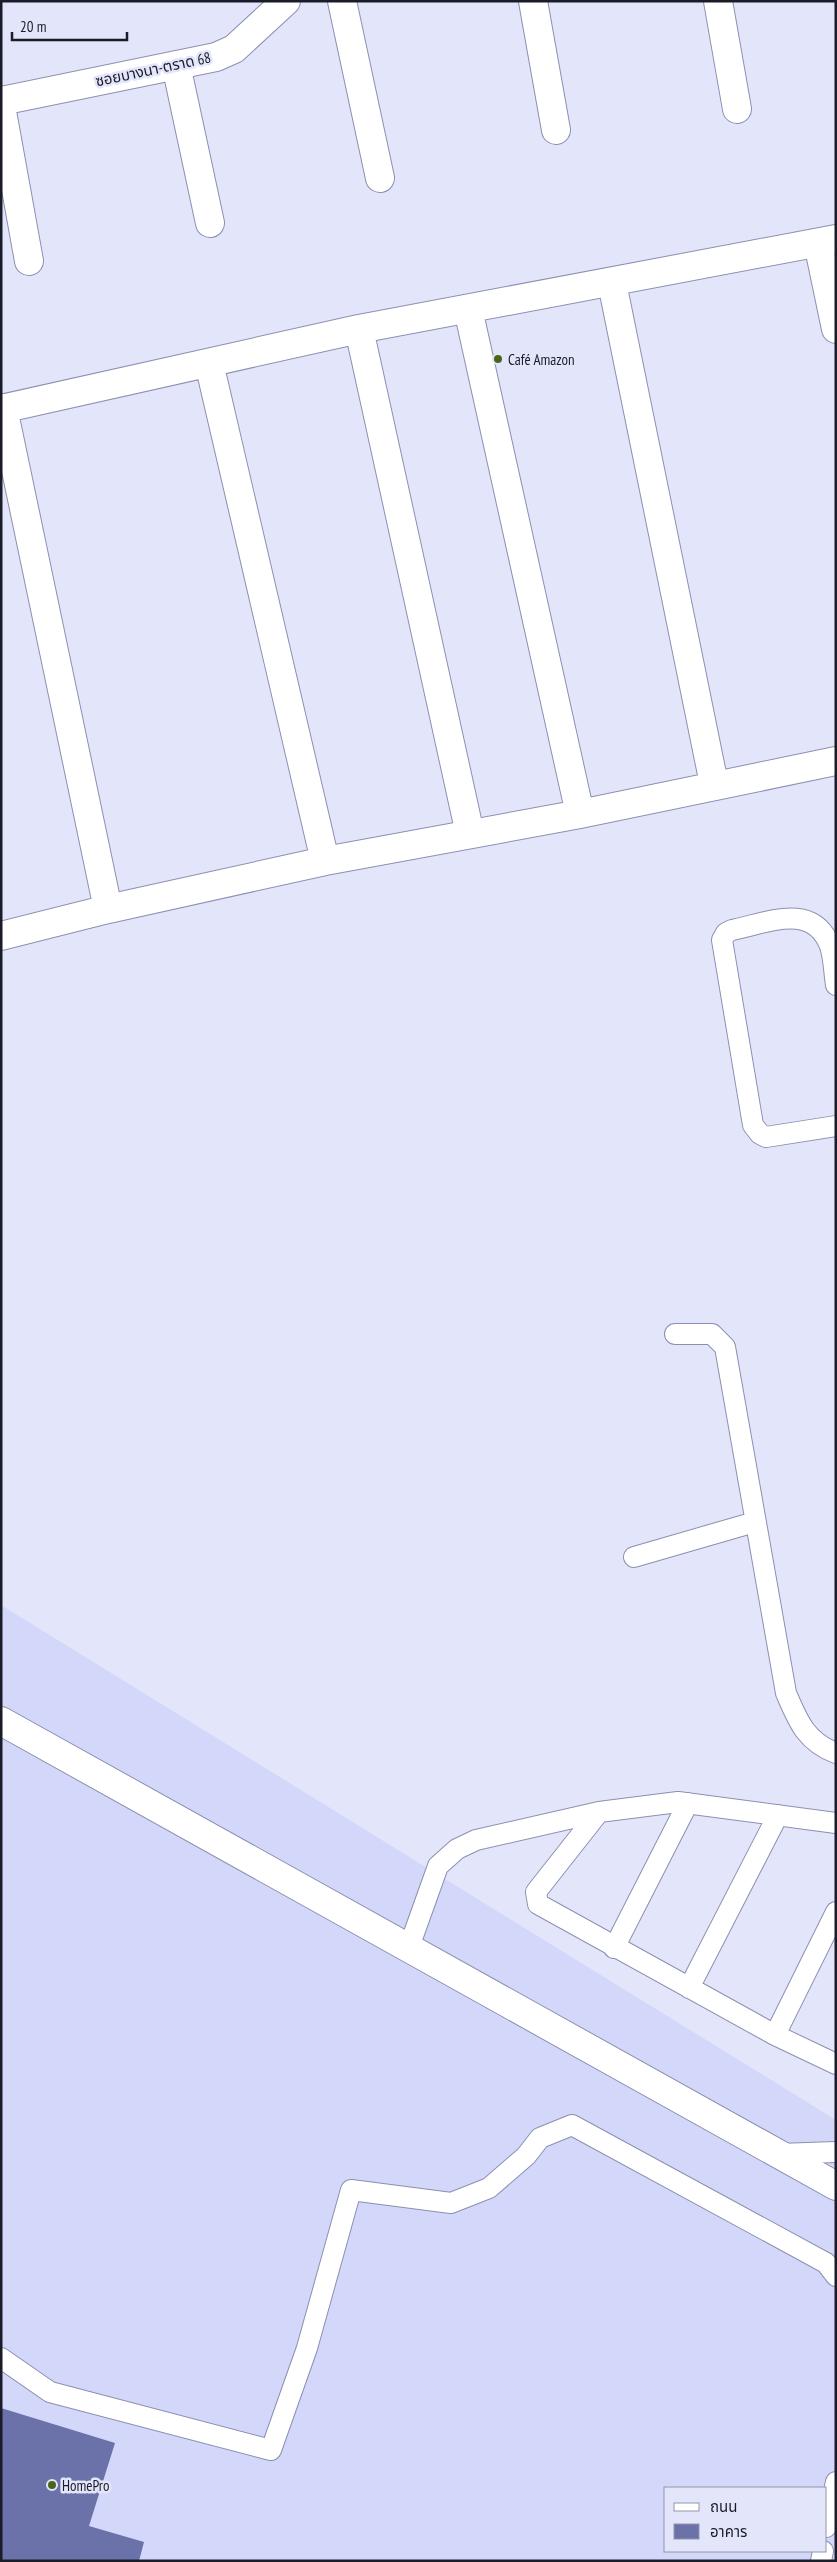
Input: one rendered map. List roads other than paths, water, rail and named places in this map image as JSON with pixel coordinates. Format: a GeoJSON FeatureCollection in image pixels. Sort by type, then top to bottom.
{"type":"FeatureCollection","features":[{"type":"Feature","properties":{"kind":"street","name":"ซอยบางนา-ตราด 68"},"geometry":{"type":"LineString","coordinates":[[1,101],[216,57],[234,49],[286,1]]}},
{"type":"Feature","properties":{"kind":"street"},"geometry":{"type":"LineString","coordinates":[[342,1],[380,178]]}},
{"type":"Feature","properties":{"kind":"street"},"geometry":{"type":"LineString","coordinates":[[533,1],[556,130]]}},
{"type":"Feature","properties":{"kind":"street"},"geometry":{"type":"LineString","coordinates":[[718,1],[737,109]]}},
{"type":"Feature","properties":{"kind":"street"},"geometry":{"type":"LineString","coordinates":[[176,65],[210,223]]}},
{"type":"Feature","properties":{"kind":"street"},"geometry":{"type":"LineString","coordinates":[[1,106],[29,261]]}},
{"type":"Feature","properties":{"kind":"street"},"geometry":{"type":"LineString","coordinates":[[108,909],[2,409],[359,329],[612,283],[827,241],[836,329]]}},
{"type":"Feature","properties":{"kind":"street"},"geometry":{"type":"LineString","coordinates":[[612,283],[714,784]]}},
{"type":"Feature","properties":{"kind":"street"},"geometry":{"type":"LineString","coordinates":[[468,309],[580,814]]}},
{"type":"Feature","properties":{"kind":"street"},"geometry":{"type":"LineString","coordinates":[[359,329],[470,834]]}},
{"type":"Feature","properties":{"kind":"street"},"geometry":{"type":"LineString","coordinates":[[209,363],[325,862]]}},
{"type":"Feature","properties":{"kind":"street"},"geometry":{"type":"LineString","coordinates":[[1,936],[108,909],[325,862],[580,814],[714,784],[836,761]]}},
{"type":"Feature","properties":{"kind":"street"},"geometry":{"type":"LineString","coordinates":[[1,1721],[408,1950],[836,2186]]}},
{"type":"Feature","properties":{"kind":"lane"},"geometry":{"type":"LineString","coordinates":[[836,985],[830,947],[820,927],[810,920],[787,918],[732,930],[726,933],[722,940],[753,1124],[760,1134],[766,1137],[836,1126]]}},
{"type":"Feature","properties":{"kind":"lane"},"geometry":{"type":"LineString","coordinates":[[675,1334],[712,1334],[725,1347],[786,1693],[800,1724],[820,1747],[836,1753]]}},
{"type":"Feature","properties":{"kind":"lane"},"geometry":{"type":"LineString","coordinates":[[634,1558],[755,1522]]}},
{"type":"Feature","properties":{"kind":"lane"},"geometry":{"type":"LineString","coordinates":[[408,1950],[438,1866],[457,1849],[476,1840],[599,1812],[678,1802],[836,1823]]}},
{"type":"Feature","properties":{"kind":"lane"},"geometry":{"type":"LineString","coordinates":[[614,1948],[688,1804]]}},
{"type":"Feature","properties":{"kind":"lane"},"geometry":{"type":"LineString","coordinates":[[599,1812],[536,1892],[538,1904],[547,1911],[775,2035],[836,2064]]}},
{"type":"Feature","properties":{"kind":"lane"},"geometry":{"type":"LineString","coordinates":[[689,1988],[778,1815]]}},
{"type":"Feature","properties":{"kind":"lane"},"geometry":{"type":"LineString","coordinates":[[775,2035],[836,1912]]}},
{"type":"Feature","properties":{"kind":"lane"},"geometry":{"type":"LineString","coordinates":[[1,2358],[50,2392],[271,2450],[307,2348],[351,2190],[451,2203],[489,2188],[526,2156],[540,2138],[572,2125],[826,2263],[836,2276]]}},
{"type":"Feature","properties":{"kind":"lane"},"geometry":{"type":"LineString","coordinates":[[777,2154],[836,2152]]}},
{"type":"Feature","properties":{"kind":"lane"},"geometry":{"type":"LineString","coordinates":[[827,2522],[836,2482]]}},
{"type":"Feature","properties":{"kind":"place","name":"Café Amazon"},"geometry":{"type":"Point","coordinates":[498,359]}},
{"type":"Feature","properties":{"kind":"place","name":"HomePro"},"geometry":{"type":"Point","coordinates":[52,2485]}}]}
